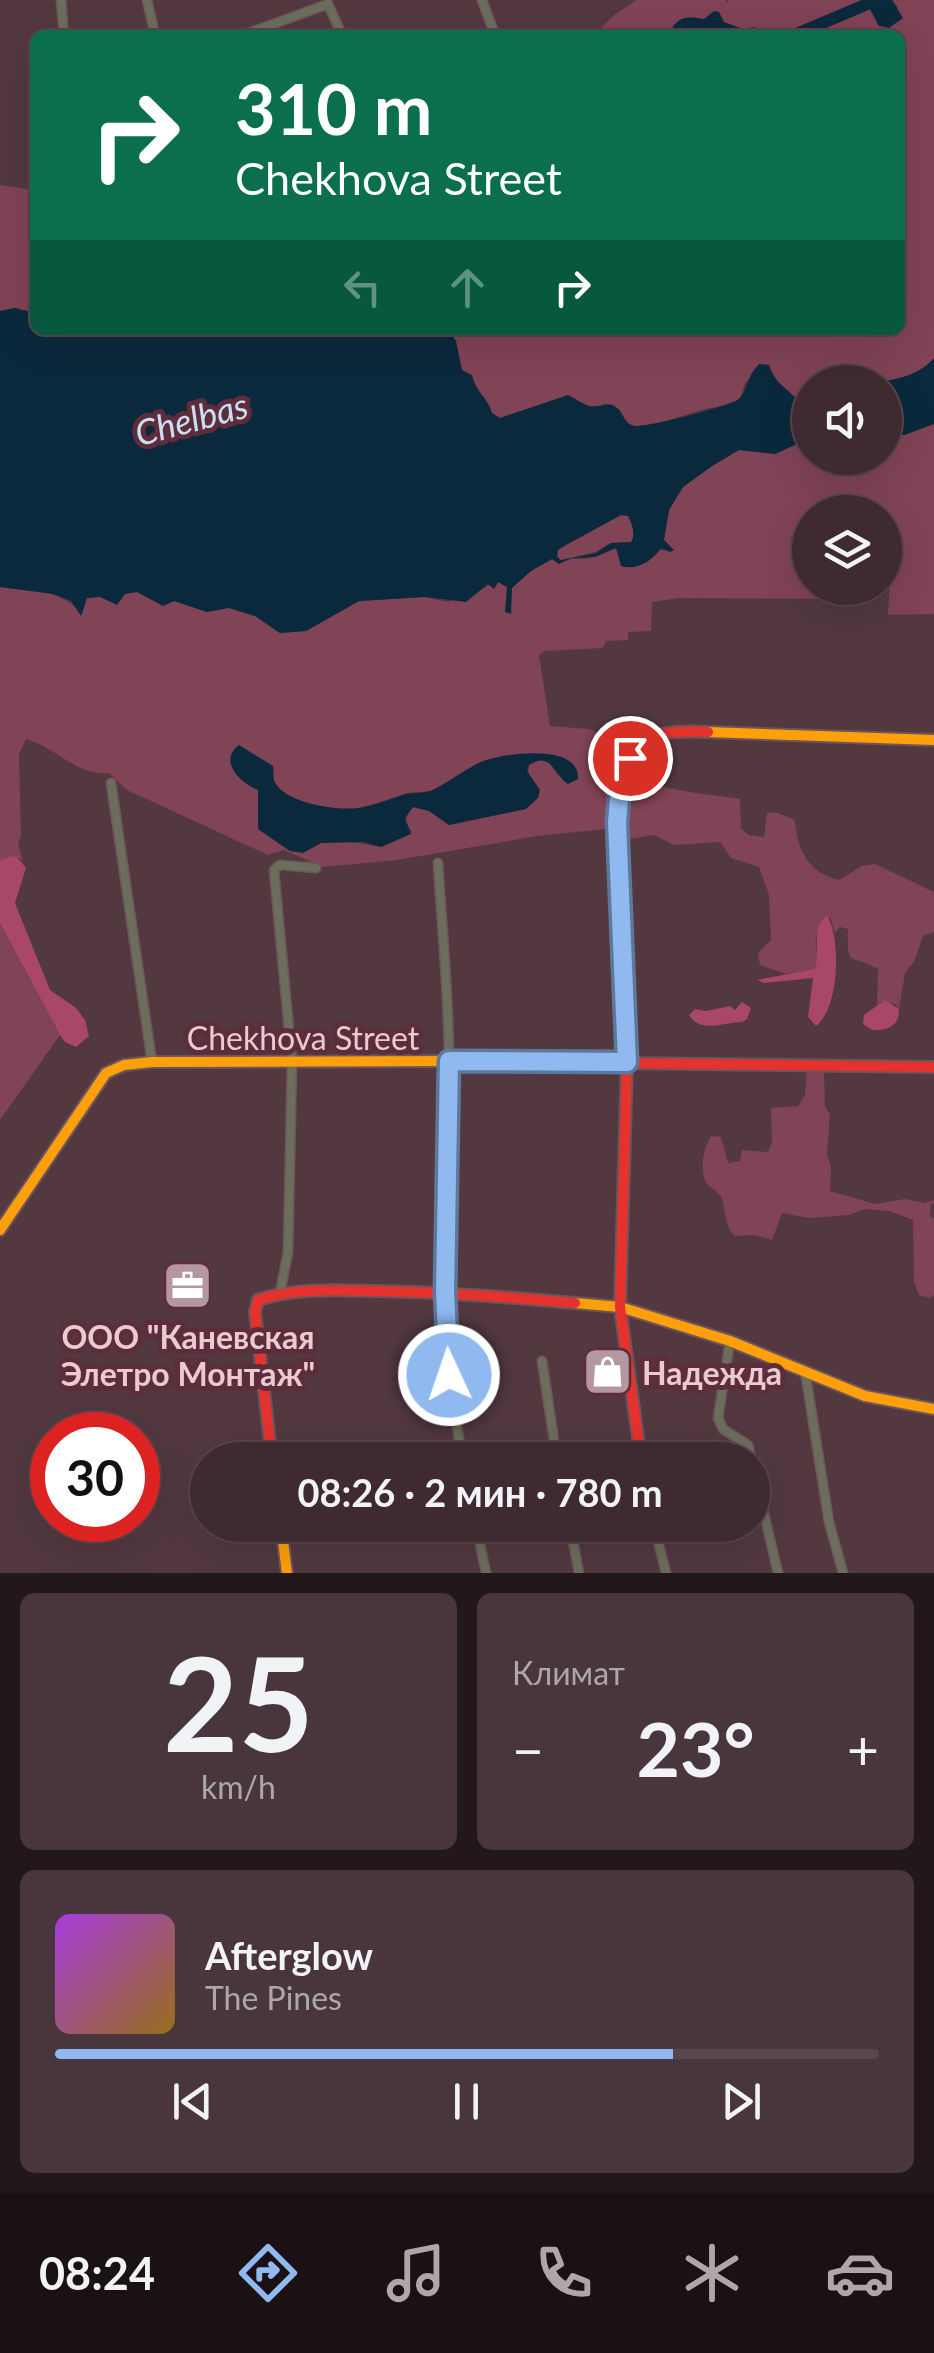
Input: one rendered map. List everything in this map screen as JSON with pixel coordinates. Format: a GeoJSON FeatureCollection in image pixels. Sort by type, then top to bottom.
{"type":"FeatureCollection","features":[{"type":"Feature","properties":{"kind":"street"},"geometry":{"type":"LineString","coordinates":[[61,0],[64,30]]}},
{"type":"Feature","properties":{"kind":"street"},"geometry":{"type":"LineString","coordinates":[[147,0],[153,30]]}},
{"type":"Feature","properties":{"kind":"street"},"geometry":{"type":"LineString","coordinates":[[482,0],[493,30]]}},
{"type":"Feature","properties":{"kind":"street"},"geometry":{"type":"LineString","coordinates":[[257,30],[327,2],[340,30]]}},
{"type":"Feature","properties":{"kind":"street"},"geometry":{"type":"LineString","coordinates":[[639,1442],[620,1307],[627,1062],[617,809],[622,778],[637,747],[651,736],[674,730],[934,740]]}},
{"type":"Feature","properties":{"kind":"street"},"geometry":{"type":"LineString","coordinates":[[111,782],[152,1062]]}},
{"type":"Feature","properties":{"kind":"street"},"geometry":{"type":"LineString","coordinates":[[438,863],[449,1061],[445,1292],[449,1375],[459,1442]]}},
{"type":"Feature","properties":{"kind":"street"},"geometry":{"type":"LineString","coordinates":[[280,1293],[288,1252],[292,1062],[274,870],[280,865],[316,868]]}},
{"type":"Feature","properties":{"kind":"street","name":"Chekhova Street"},"geometry":{"type":"LineString","coordinates":[[0,1230],[106,1074],[124,1065],[449,1061],[934,1068]]}},
{"type":"Feature","properties":{"kind":"street"},"geometry":{"type":"LineString","coordinates":[[270,1442],[255,1334],[256,1304],[280,1293],[445,1292],[620,1307],[730,1342],[872,1398],[934,1409]]}},
{"type":"Feature","properties":{"kind":"street"},"geometry":{"type":"LineString","coordinates":[[730,1342],[718,1418],[723,1429],[748,1445],[778,1573]]}},
{"type":"Feature","properties":{"kind":"street"},"geometry":{"type":"LineString","coordinates":[[542,1361],[554,1442]]}},
{"type":"Feature","properties":{"kind":"street"},"geometry":{"type":"LineString","coordinates":[[805,1370],[830,1522],[843,1573]]}},
{"type":"Feature","properties":{"kind":"street"},"geometry":{"type":"LineString","coordinates":[[282,1542],[287,1573]]}},
{"type":"Feature","properties":{"kind":"street"},"geometry":{"type":"LineString","coordinates":[[480,1542],[486,1573]]}},
{"type":"Feature","properties":{"kind":"street"},"geometry":{"type":"LineString","coordinates":[[573,1542],[579,1573]]}},
{"type":"Feature","properties":{"kind":"street"},"geometry":{"type":"LineString","coordinates":[[658,1542],[666,1573]]}},
{"type":"Feature","properties":{"kind":"shaded area"},"geometry":{"type":"Polygon","coordinates":[[[637,0],[865,0],[879,26],[898,7],[892,0],[934,0],[934,358],[922,369],[902,378],[902,365],[792,365],[792,396],[773,378],[769,365],[745,382],[741,397],[729,406],[708,408],[656,424],[635,426],[627,423],[619,409],[588,406],[568,396],[500,418],[492,413],[463,371],[451,335],[905,335],[905,30],[751,30],[690,17],[673,25],[672,30],[599,30],[637,0]]]}},
{"type":"Feature","properties":{"kind":"shaded area"},"geometry":{"type":"Polygon","coordinates":[[[0,185],[30,189],[30,312],[15,308],[0,311],[0,185]]]}},
{"type":"Feature","properties":{"kind":"shaded area"},"geometry":{"type":"Polygon","coordinates":[[[934,424],[934,614],[888,615],[889,605],[902,605],[902,495],[792,495],[792,599],[679,598],[652,602],[651,631],[628,632],[628,640],[606,641],[603,648],[545,651],[539,655],[550,726],[589,729],[629,747],[614,828],[323,867],[284,850],[268,855],[127,790],[109,773],[76,766],[26,739],[19,754],[18,843],[23,861],[17,857],[0,861],[0,587],[55,595],[82,614],[87,598],[137,592],[163,606],[174,601],[207,612],[229,608],[255,616],[280,633],[306,631],[359,601],[425,597],[448,602],[498,582],[507,587],[507,608],[511,588],[552,559],[587,559],[611,548],[673,550],[664,541],[669,510],[683,487],[739,450],[775,454],[792,446],[792,475],[902,475],[902,434],[934,424]],[[239,745],[231,764],[258,790],[258,829],[290,851],[344,841],[382,847],[412,832],[405,823],[413,807],[429,811],[449,825],[526,809],[537,784],[528,777],[529,765],[540,760],[549,762],[558,776],[561,756],[480,762],[462,776],[430,791],[407,793],[358,809],[300,802],[283,792],[250,752],[239,745]]]}},
{"type":"Feature","properties":{"kind":"shaded area"},"geometry":{"type":"Polygon","coordinates":[[[621,515],[628,516],[633,526],[631,542],[608,544],[596,552],[561,560],[557,557],[558,550],[621,515]]]}},
{"type":"Feature","properties":{"kind":"shaded area"},"geometry":{"type":"Polygon","coordinates":[[[633,762],[650,764],[654,782],[661,785],[740,799],[741,829],[749,835],[764,837],[767,813],[795,820],[806,858],[828,877],[839,880],[862,866],[875,864],[934,892],[934,932],[923,936],[914,962],[905,973],[899,1009],[895,1004],[881,1002],[877,1007],[878,969],[849,955],[848,929],[840,927],[835,933],[830,917],[816,938],[814,969],[787,974],[760,965],[758,953],[771,940],[769,895],[759,867],[731,858],[720,842],[674,845],[654,835],[622,840],[621,806],[633,762]]]}},
{"type":"Feature","properties":{"kind":"shaded area"},"geometry":{"type":"Polygon","coordinates":[[[11,856],[26,868],[15,903],[50,990],[76,1008],[85,1020],[89,1036],[76,1047],[60,1035],[0,923],[0,861],[11,856]]]}},
{"type":"Feature","properties":{"kind":"shaded area"},"geometry":{"type":"Polygon","coordinates":[[[827,915],[835,939],[836,972],[830,1004],[816,1026],[808,1017],[813,978],[764,983],[757,980],[814,969],[818,928],[827,915]]]}},
{"type":"Feature","properties":{"kind":"shaded area"},"geometry":{"type":"Polygon","coordinates":[[[0,923],[60,1035],[0,1120],[0,923]]]}},
{"type":"Feature","properties":{"kind":"shaded area"},"geometry":{"type":"Polygon","coordinates":[[[885,1000],[899,1009],[897,1020],[887,1028],[872,1030],[863,1024],[864,1015],[885,1000]]]}},
{"type":"Feature","properties":{"kind":"shaded area"},"geometry":{"type":"Polygon","coordinates":[[[742,1002],[751,1008],[742,1022],[706,1026],[689,1015],[695,1009],[730,1006],[735,1010],[742,1002]]]}},
{"type":"Feature","properties":{"kind":"shaded area"},"geometry":{"type":"Polygon","coordinates":[[[807,1070],[824,1072],[825,1106],[830,1115],[830,1191],[875,1204],[934,1200],[930,1217],[934,1218],[934,1295],[930,1298],[919,1295],[914,1282],[913,1220],[890,1211],[865,1209],[849,1215],[809,1218],[782,1213],[772,1240],[754,1235],[734,1236],[731,1232],[722,1199],[704,1177],[703,1158],[708,1141],[711,1136],[721,1137],[728,1163],[740,1161],[742,1150],[768,1152],[772,1142],[771,1108],[798,1106],[805,1095],[807,1070]]]}},
{"type":"Feature","properties":{"kind":"water"},"geometry":{"type":"Polygon","coordinates":[[[865,0],[892,0],[903,18],[889,28],[879,26],[865,0]]]}},
{"type":"Feature","properties":{"kind":"water"},"geometry":{"type":"Polygon","coordinates":[[[714,11],[719,12],[724,22],[758,30],[673,30],[687,18],[704,19],[714,11]]]}},
{"type":"Feature","properties":{"kind":"water"},"geometry":{"type":"Polygon","coordinates":[[[15,308],[30,312],[30,335],[452,335],[462,370],[472,375],[492,413],[500,418],[568,395],[589,406],[612,405],[634,426],[654,423],[740,398],[759,364],[769,365],[792,395],[792,446],[775,454],[739,450],[683,487],[669,510],[664,540],[674,550],[661,548],[649,561],[633,567],[621,566],[616,548],[559,564],[552,559],[512,588],[511,614],[505,612],[507,587],[498,582],[494,589],[488,584],[466,602],[425,597],[359,601],[306,631],[280,633],[255,616],[229,608],[207,612],[174,601],[163,606],[137,592],[125,594],[117,605],[100,597],[87,598],[81,616],[71,601],[53,594],[0,587],[0,311],[15,308]],[[621,515],[558,550],[557,557],[561,560],[596,553],[611,543],[631,542],[633,532],[628,516],[621,515]]]}},
{"type":"Feature","properties":{"kind":"water"},"geometry":{"type":"Polygon","coordinates":[[[934,358],[934,424],[902,434],[902,377],[934,358]]]}},
{"type":"Feature","properties":{"kind":"water"},"geometry":{"type":"Polygon","coordinates":[[[239,745],[273,766],[274,781],[288,795],[338,808],[364,807],[429,791],[480,762],[510,755],[556,755],[576,768],[578,779],[568,784],[547,762],[537,761],[527,771],[540,790],[538,798],[526,809],[449,825],[429,811],[413,807],[405,818],[411,834],[381,847],[363,842],[321,843],[303,853],[290,851],[258,829],[258,790],[244,782],[231,764],[233,751],[239,745]]]}},
{"type":"Feature","properties":{"kind":"waterway","name":"Chelbas"},"geometry":{"type":"LineString","coordinates":[[806,30],[877,0]]}},
{"type":"Feature","properties":{"kind":"traffic: slow"},"geometry":{"type":"LineString","coordinates":[[708,732],[934,740]]}},
{"type":"Feature","properties":{"kind":"traffic: slow"},"geometry":{"type":"LineString","coordinates":[[0,1230],[106,1073],[124,1065],[457,1061]]}},
{"type":"Feature","properties":{"kind":"traffic: slow"},"geometry":{"type":"LineString","coordinates":[[575,1303],[620,1307],[730,1341],[865,1396],[934,1409]]}},
{"type":"Feature","properties":{"kind":"traffic: slow"},"geometry":{"type":"LineString","coordinates":[[283,1542],[287,1573]]}},
{"type":"Feature","properties":{"kind":"traffic: jam"},"geometry":{"type":"LineString","coordinates":[[639,1442],[620,1307],[627,1062],[617,809],[626,768],[641,744],[667,733],[708,732]]}},
{"type":"Feature","properties":{"kind":"traffic: jam"},"geometry":{"type":"LineString","coordinates":[[457,1061],[934,1067]]}},
{"type":"Feature","properties":{"kind":"traffic: jam"},"geometry":{"type":"LineString","coordinates":[[270,1442],[255,1312],[258,1300],[344,1290],[575,1303]]}},
{"type":"Feature","properties":{"kind":"place","name":"ООО \"Каневская Элетро Монтаж\""},"geometry":{"type":"Point","coordinates":[188,1286]}},
{"type":"Feature","properties":{"kind":"place","name":"Надежда"},"geometry":{"type":"Point","coordinates":[607,1372]}},
{"type":"Feature","properties":{"kind":"route"},"geometry":{"type":"LineString","coordinates":[[449,1375],[445,1292],[449,1061],[627,1062],[617,822],[618,797],[630,758]]}}]}
